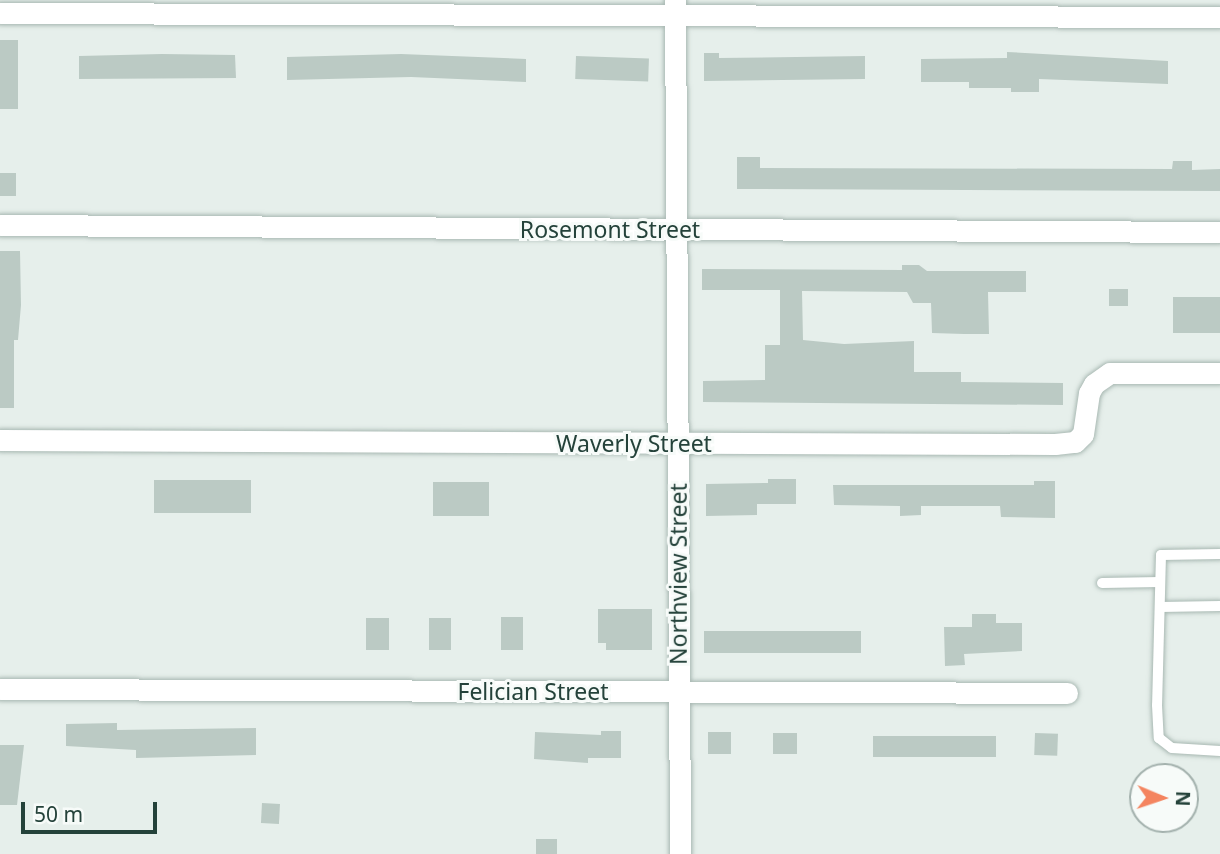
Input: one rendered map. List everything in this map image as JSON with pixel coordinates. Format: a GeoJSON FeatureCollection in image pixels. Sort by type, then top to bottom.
{"type":"FeatureCollection","features":[{"type":"Feature","properties":{"kind":"street"},"geometry":{"type":"LineString","coordinates":[[0,13],[675,8],[1220,18]]}},
{"type":"Feature","properties":{"kind":"street","name":"Northview Street"},"geometry":{"type":"LineString","coordinates":[[675,8],[680,854]]}},
{"type":"Feature","properties":{"kind":"street","name":"Rosemont Street"},"geometry":{"type":"LineString","coordinates":[[0,225],[1220,232]]}},
{"type":"Feature","properties":{"kind":"street","name":"Waverly Street"},"geometry":{"type":"LineString","coordinates":[[0,440],[1066,444],[1075,442],[1086,428],[1089,393],[1101,377],[1117,373],[1220,373]]}},
{"type":"Feature","properties":{"kind":"street","name":"Felician Street"},"geometry":{"type":"LineString","coordinates":[[0,689],[1067,693]]}},
{"type":"Feature","properties":{"kind":"lane"},"geometry":{"type":"LineString","coordinates":[[1220,554],[1161,555],[1159,738],[1172,748],[1220,751]]}},
{"type":"Feature","properties":{"kind":"lane"},"geometry":{"type":"LineString","coordinates":[[1102,583],[1160,582]]}},
{"type":"Feature","properties":{"kind":"lane"},"geometry":{"type":"LineString","coordinates":[[1160,607],[1220,606]]}},
{"type":"Feature","properties":{"kind":"building"},"geometry":{"type":"Polygon","coordinates":[[[0,40],[18,40],[18,109],[0,109],[0,40]]]}},
{"type":"Feature","properties":{"kind":"building"},"geometry":{"type":"Polygon","coordinates":[[[1007,52],[1168,61],[1168,84],[1039,79],[1039,92],[1011,92],[1011,88],[969,88],[969,82],[921,82],[921,59],[1007,58],[1007,52]]]}},
{"type":"Feature","properties":{"kind":"building"},"geometry":{"type":"Polygon","coordinates":[[[704,53],[719,53],[719,58],[865,56],[865,79],[704,81],[704,53]]]}},
{"type":"Feature","properties":{"kind":"building"},"geometry":{"type":"Polygon","coordinates":[[[401,54],[526,59],[526,82],[411,77],[287,80],[287,57],[401,54]]]}},
{"type":"Feature","properties":{"kind":"building"},"geometry":{"type":"Polygon","coordinates":[[[235,55],[236,78],[79,79],[79,56],[235,55]]]}},
{"type":"Feature","properties":{"kind":"building"},"geometry":{"type":"Polygon","coordinates":[[[576,56],[649,59],[648,82],[575,79],[576,56]]]}},
{"type":"Feature","properties":{"kind":"building"},"geometry":{"type":"Polygon","coordinates":[[[737,157],[760,157],[760,168],[1172,169],[1173,161],[1192,161],[1192,170],[1220,169],[1220,191],[737,189],[737,157]]]}},
{"type":"Feature","properties":{"kind":"building"},"geometry":{"type":"Polygon","coordinates":[[[0,173],[16,173],[16,196],[0,196],[0,173]]]}},
{"type":"Feature","properties":{"kind":"building"},"geometry":{"type":"Polygon","coordinates":[[[0,251],[20,251],[21,305],[18,340],[14,340],[14,408],[0,408],[0,251]]]}},
{"type":"Feature","properties":{"kind":"building"},"geometry":{"type":"Polygon","coordinates":[[[902,265],[919,265],[927,271],[1026,271],[1026,292],[988,292],[989,334],[964,334],[932,333],[931,303],[913,303],[907,292],[802,291],[803,340],[844,344],[914,341],[914,372],[961,372],[961,382],[1063,383],[1063,405],[703,402],[703,381],[765,380],[765,345],[780,345],[780,290],[702,290],[702,269],[902,270],[902,265]]]}},
{"type":"Feature","properties":{"kind":"building"},"geometry":{"type":"Polygon","coordinates":[[[1109,289],[1128,289],[1128,306],[1109,306],[1109,289]]]}},
{"type":"Feature","properties":{"kind":"building"},"geometry":{"type":"Polygon","coordinates":[[[1173,297],[1220,297],[1220,333],[1173,333],[1173,297]]]}},
{"type":"Feature","properties":{"kind":"building"},"geometry":{"type":"Polygon","coordinates":[[[768,479],[796,479],[796,504],[757,504],[757,515],[706,516],[706,484],[768,483],[768,479]]]}},
{"type":"Feature","properties":{"kind":"building"},"geometry":{"type":"Polygon","coordinates":[[[154,480],[251,480],[251,513],[154,513],[154,480]]]}},
{"type":"Feature","properties":{"kind":"building"},"geometry":{"type":"Polygon","coordinates":[[[1034,481],[1055,481],[1055,518],[1001,517],[1000,506],[921,506],[921,515],[900,516],[900,506],[834,505],[833,485],[1034,485],[1034,481]]]}},
{"type":"Feature","properties":{"kind":"building"},"geometry":{"type":"Polygon","coordinates":[[[433,482],[489,482],[489,516],[433,516],[433,482]]]}},
{"type":"Feature","properties":{"kind":"building"},"geometry":{"type":"Polygon","coordinates":[[[598,609],[652,609],[652,650],[606,650],[606,643],[598,643],[598,609]]]}},
{"type":"Feature","properties":{"kind":"building"},"geometry":{"type":"Polygon","coordinates":[[[972,614],[996,614],[996,623],[1022,623],[1022,651],[964,654],[965,665],[945,666],[944,627],[972,627],[972,614]]]}},
{"type":"Feature","properties":{"kind":"building"},"geometry":{"type":"Polygon","coordinates":[[[501,617],[523,617],[523,650],[501,650],[501,617]]]}},
{"type":"Feature","properties":{"kind":"building"},"geometry":{"type":"Polygon","coordinates":[[[366,618],[389,618],[389,650],[366,650],[366,618]]]}},
{"type":"Feature","properties":{"kind":"building"},"geometry":{"type":"Polygon","coordinates":[[[429,618],[451,618],[451,650],[429,650],[429,618]]]}},
{"type":"Feature","properties":{"kind":"building"},"geometry":{"type":"Polygon","coordinates":[[[704,631],[861,631],[861,653],[704,653],[704,631]]]}},
{"type":"Feature","properties":{"kind":"building"},"geometry":{"type":"Polygon","coordinates":[[[117,723],[117,730],[256,728],[256,755],[136,758],[136,750],[66,746],[66,724],[117,723]]]}},
{"type":"Feature","properties":{"kind":"building"},"geometry":{"type":"Polygon","coordinates":[[[601,731],[621,731],[621,758],[588,758],[588,763],[534,759],[535,732],[601,735],[601,731]]]}},
{"type":"Feature","properties":{"kind":"building"},"geometry":{"type":"Polygon","coordinates":[[[708,732],[731,732],[731,754],[708,754],[708,732]]]}},
{"type":"Feature","properties":{"kind":"building"},"geometry":{"type":"Polygon","coordinates":[[[773,733],[797,733],[797,754],[773,754],[773,733]]]}},
{"type":"Feature","properties":{"kind":"building"},"geometry":{"type":"Polygon","coordinates":[[[1035,733],[1058,734],[1057,756],[1034,755],[1035,733]]]}},
{"type":"Feature","properties":{"kind":"building"},"geometry":{"type":"Polygon","coordinates":[[[873,736],[996,736],[996,757],[873,757],[873,736]]]}},
{"type":"Feature","properties":{"kind":"building"},"geometry":{"type":"Polygon","coordinates":[[[0,745],[24,745],[17,805],[0,805],[0,745]]]}},
{"type":"Feature","properties":{"kind":"building"},"geometry":{"type":"Polygon","coordinates":[[[262,803],[280,804],[279,824],[261,823],[262,803]]]}},
{"type":"Feature","properties":{"kind":"building"},"geometry":{"type":"Polygon","coordinates":[[[536,839],[557,839],[557,854],[536,854],[536,839]]]}}]}
